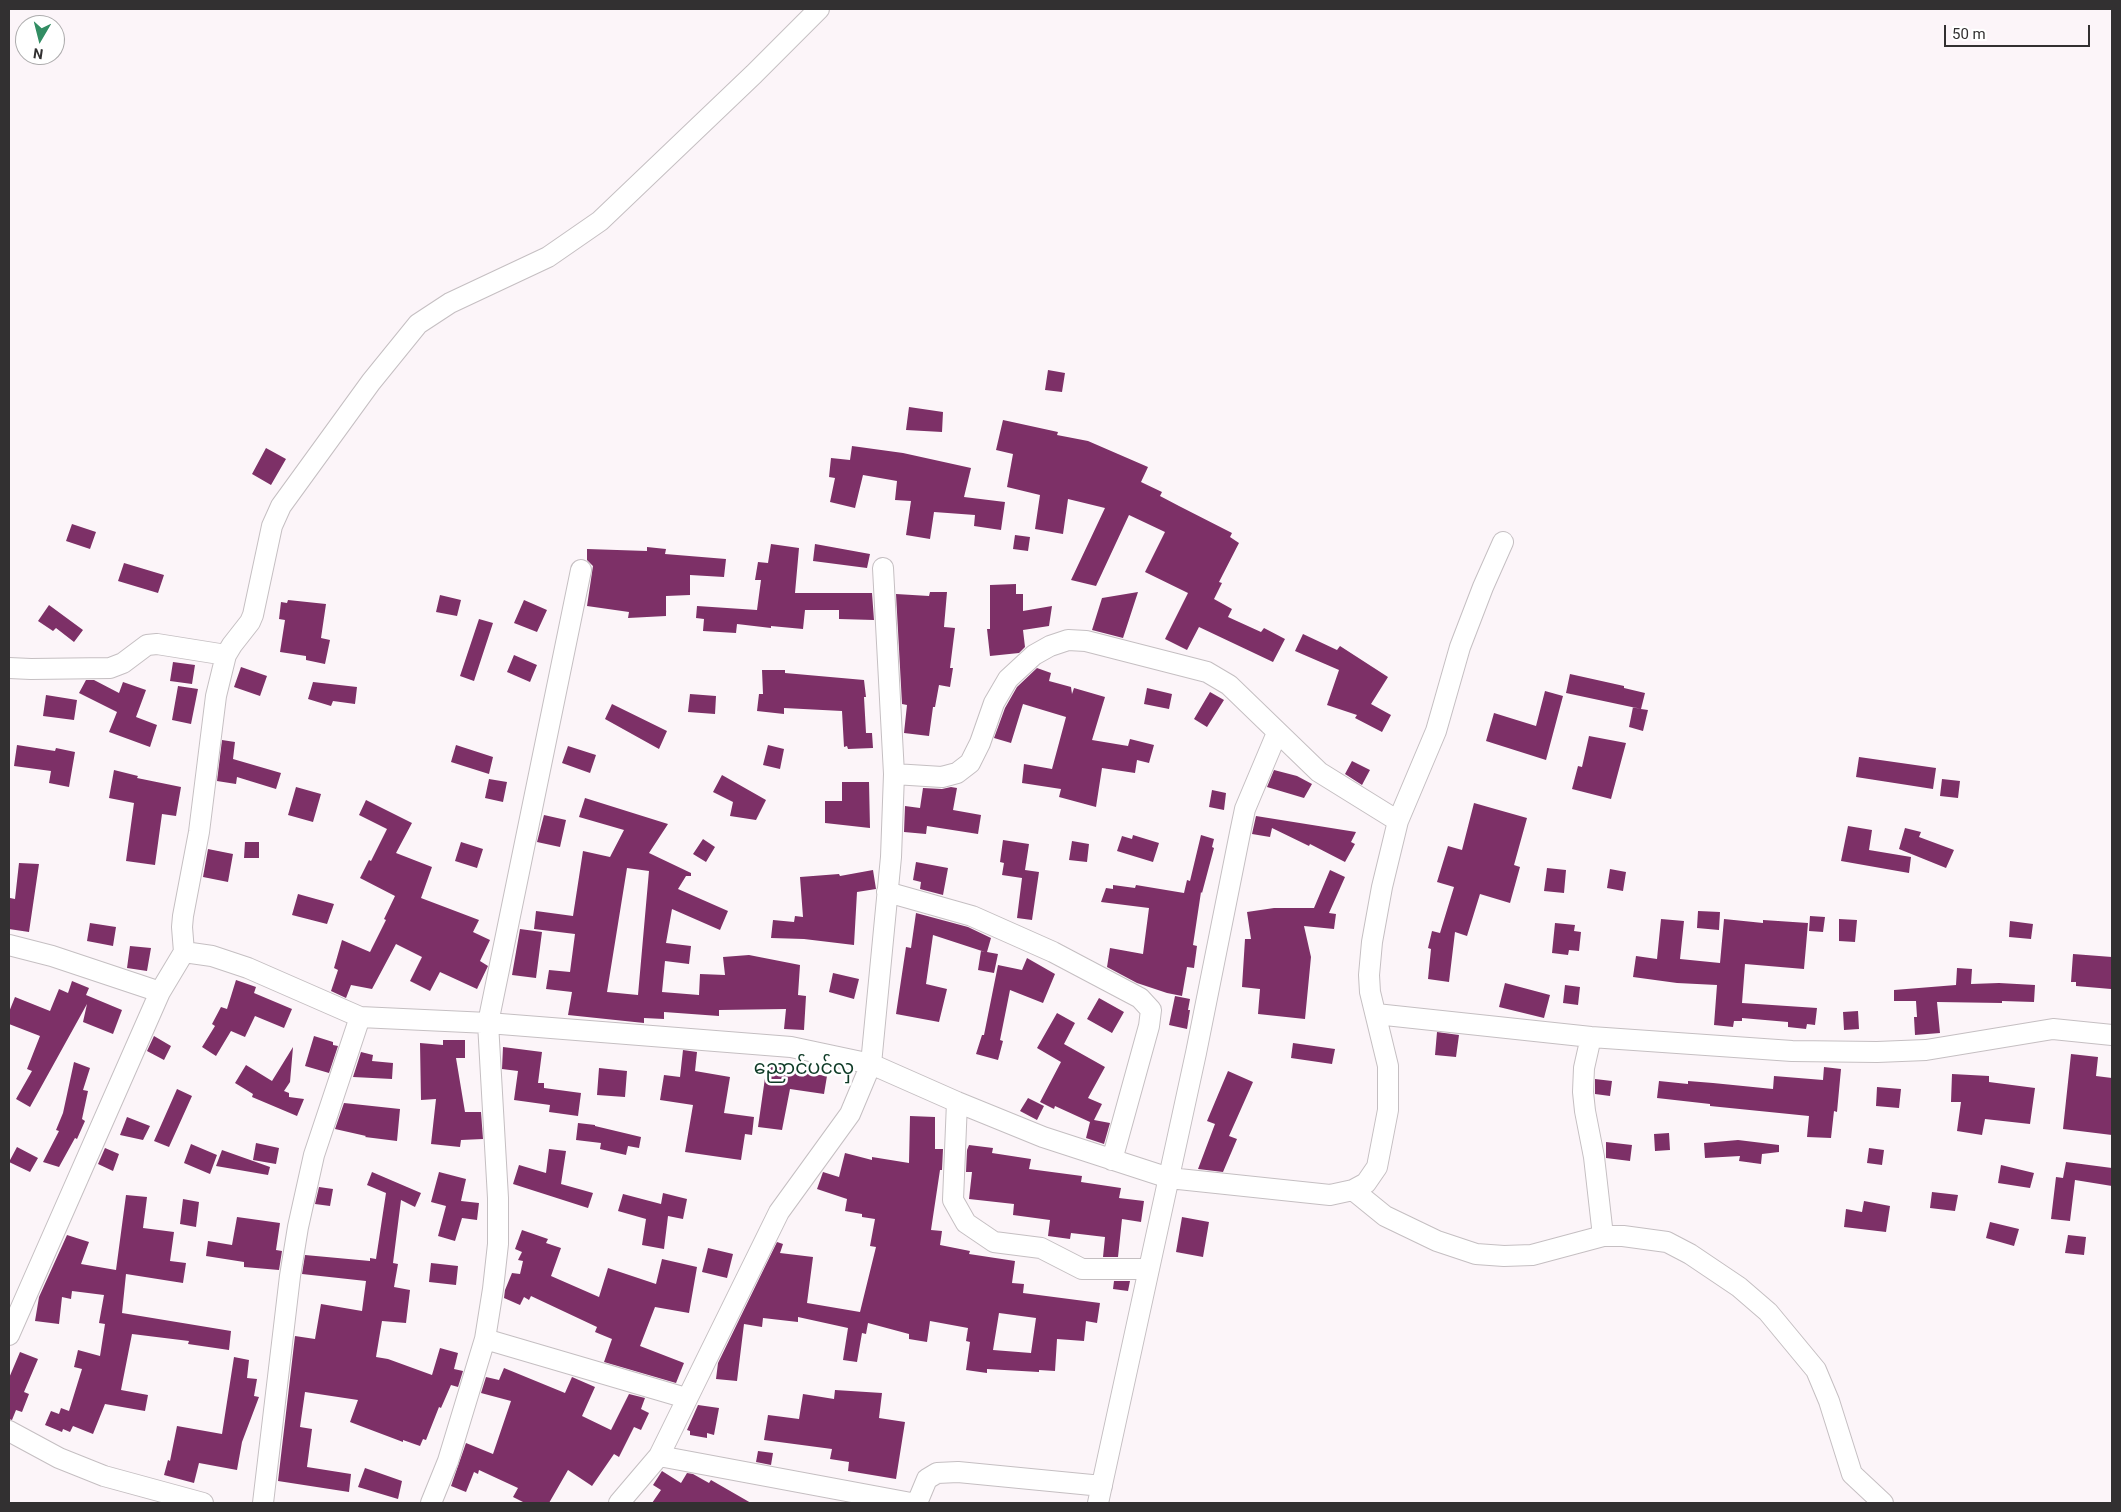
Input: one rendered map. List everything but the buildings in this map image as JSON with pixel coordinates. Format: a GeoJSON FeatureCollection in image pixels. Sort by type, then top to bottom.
{"type":"FeatureCollection","features":[{"type":"Feature","properties":{"kind":"street"},"geometry":{"type":"LineString","coordinates":[[9,1335],[160,992],[184,952],[183,916],[199,832],[216,696],[226,656],[250,622],[253,614],[272,526],[281,506],[371,382],[418,324],[450,303],[548,257],[600,221],[819,9]]}},
{"type":"Feature","properties":{"kind":"street"},"geometry":{"type":"LineString","coordinates":[[184,952],[212,956],[248,968],[360,1017],[488,1023],[791,1047],[871,1064],[1043,1137],[1169,1178],[1330,1195],[1353,1190],[1366,1183],[1377,1167],[1388,1110],[1388,1066],[1370,992],[1369,975],[1372,942],[1382,887],[1398,821],[1436,731],[1460,646],[1482,587],[1504,542]]}},
{"type":"Feature","properties":{"kind":"street"},"geometry":{"type":"LineString","coordinates":[[619,1503],[659,1456],[779,1212],[850,1114],[871,1064],[891,857],[894,774],[883,568]]}},
{"type":"Feature","properties":{"kind":"street"},"geometry":{"type":"LineString","coordinates":[[431,1503],[448,1461],[484,1338],[493,1289],[498,1244],[498,1198],[488,1023],[581,570]]}},
{"type":"Feature","properties":{"kind":"street"},"geometry":{"type":"LineString","coordinates":[[894,774],[942,777],[958,773],[970,763],[980,743],[994,703],[1008,679],[1034,656],[1050,646],[1068,640],[1086,641],[1207,672],[1228,685],[1319,772],[1398,821]]}},
{"type":"Feature","properties":{"kind":"street"},"geometry":{"type":"LineString","coordinates":[[9,668],[110,668],[123,663],[147,645],[157,644],[226,656]]}},
{"type":"Feature","properties":{"kind":"street"},"geometry":{"type":"LineString","coordinates":[[917,1503],[927,1479],[937,1473],[958,1472],[1100,1494],[1150,1269],[1246,809],[1277,733]]}},
{"type":"Feature","properties":{"kind":"street"},"geometry":{"type":"LineString","coordinates":[[887,892],[972,916],[1053,952],[1140,998],[1151,1010],[1149,1026],[1112,1160]]}},
{"type":"Feature","properties":{"kind":"street"},"geometry":{"type":"LineString","coordinates":[[9,945],[52,956],[160,992]]}},
{"type":"Feature","properties":{"kind":"street"},"geometry":{"type":"LineString","coordinates":[[1376,1014],[1590,1037],[1792,1051],[1877,1052],[1926,1050],[2053,1029],[2112,1036]]}},
{"type":"Feature","properties":{"kind":"street"},"geometry":{"type":"LineString","coordinates":[[263,1503],[290,1276],[298,1227],[314,1155],[360,1017]]}},
{"type":"Feature","properties":{"kind":"street"},"geometry":{"type":"LineString","coordinates":[[1590,1037],[1584,1068],[1583,1092],[1594,1157],[1603,1236]]}},
{"type":"Feature","properties":{"kind":"street"},"geometry":{"type":"LineString","coordinates":[[957,1102],[953,1200],[966,1223],[994,1242],[1041,1248],[1082,1269],[1150,1269]]}},
{"type":"Feature","properties":{"kind":"street"},"geometry":{"type":"LineString","coordinates":[[1353,1190],[1385,1216],[1437,1240],[1476,1254],[1532,1255],[1603,1236],[1623,1236],[1667,1242],[1690,1254],[1731,1281],[1768,1312],[1816,1370],[1829,1401],[1852,1474],[1883,1503]]}},
{"type":"Feature","properties":{"kind":"street"},"geometry":{"type":"LineString","coordinates":[[484,1338],[686,1398]]}},
{"type":"Feature","properties":{"kind":"street"},"geometry":{"type":"LineString","coordinates":[[9,1431],[59,1458],[104,1476],[203,1503]]}},
{"type":"Feature","properties":{"kind":"street"},"geometry":{"type":"LineString","coordinates":[[659,1456],[911,1503]]}},
{"type":"Feature","properties":{"kind":"district","name":"ညောင်ပင်လှ"},"geometry":{"type":"Point","coordinates":[804,1069]}}]}
